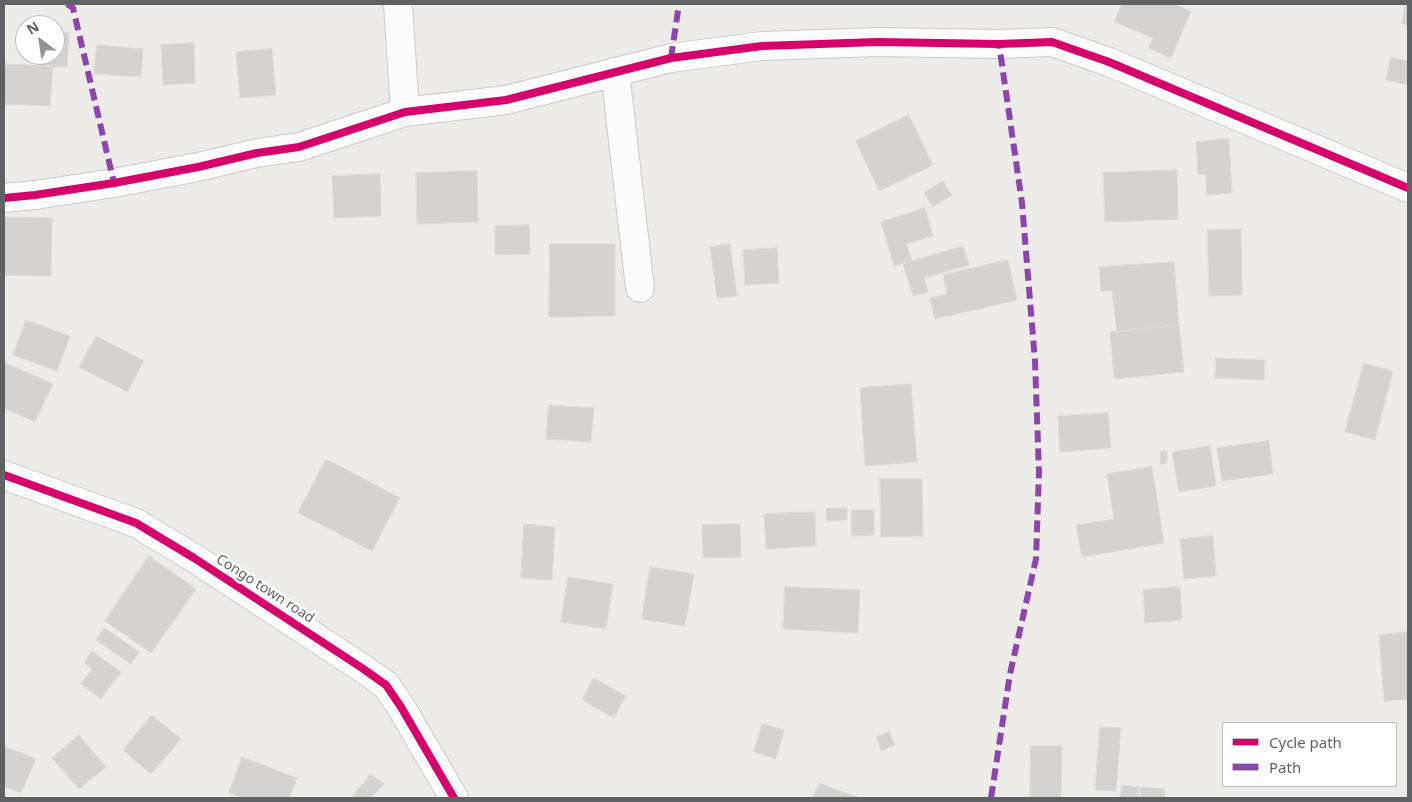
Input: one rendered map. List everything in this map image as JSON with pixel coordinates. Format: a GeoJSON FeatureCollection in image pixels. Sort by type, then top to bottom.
{"type":"FeatureCollection","features":[{"type":"Feature","properties":{"kind":"street"},"geometry":{"type":"LineString","coordinates":[[398,4],[405,112]]}},
{"type":"Feature","properties":{"kind":"street"},"geometry":{"type":"LineString","coordinates":[[4,198],[114,183],[198,167],[257,153],[299,147],[405,112],[506,100],[671,58],[762,46],[877,42],[1000,44],[1052,42],[1109,62],[1408,188]]}},
{"type":"Feature","properties":{"kind":"street"},"geometry":{"type":"LineString","coordinates":[[615,72],[640,288]]}},
{"type":"Feature","properties":{"kind":"street","name":"Congo town road"},"geometry":{"type":"LineString","coordinates":[[4,474],[136,523],[194,558],[386,685],[401,707],[454,798]]}},
{"type":"Feature","properties":{"kind":"building"},"geometry":{"type":"Polygon","coordinates":[[[1122,4],[1173,4],[1191,11],[1171,58],[1148,48],[1153,38],[1115,22],[1122,4]]]}},
{"type":"Feature","properties":{"kind":"building"},"geometry":{"type":"Polygon","coordinates":[[[1406,4],[1408,4],[1408,25],[1402,23],[1406,4]]]}},
{"type":"Feature","properties":{"kind":"building"},"geometry":{"type":"Polygon","coordinates":[[[65,33],[69,33],[67,67],[44,66],[65,65],[65,33]]]}},
{"type":"Feature","properties":{"kind":"building"},"geometry":{"type":"Polygon","coordinates":[[[194,43],[195,83],[163,85],[161,45],[194,43]]]}},
{"type":"Feature","properties":{"kind":"building"},"geometry":{"type":"Polygon","coordinates":[[[97,45],[143,49],[141,77],[94,74],[97,45]]]}},
{"type":"Feature","properties":{"kind":"building"},"geometry":{"type":"Polygon","coordinates":[[[272,49],[276,95],[240,98],[236,52],[272,49]]]}},
{"type":"Feature","properties":{"kind":"building"},"geometry":{"type":"Polygon","coordinates":[[[1391,57],[1408,61],[1408,85],[1386,80],[1391,57]]]}},
{"type":"Feature","properties":{"kind":"building"},"geometry":{"type":"Polygon","coordinates":[[[4,64],[53,66],[50,106],[4,104],[4,64]]]}},
{"type":"Feature","properties":{"kind":"building"},"geometry":{"type":"Polygon","coordinates":[[[909,115],[933,165],[879,191],[856,141],[909,115]]]}},
{"type":"Feature","properties":{"kind":"building"},"geometry":{"type":"Polygon","coordinates":[[[1229,139],[1232,193],[1207,195],[1206,175],[1198,174],[1196,142],[1229,139]]]}},
{"type":"Feature","properties":{"kind":"building"},"geometry":{"type":"Polygon","coordinates":[[[1177,170],[1178,219],[1105,222],[1103,173],[1177,170]]]}},
{"type":"Feature","properties":{"kind":"building"},"geometry":{"type":"Polygon","coordinates":[[[477,171],[478,222],[417,224],[416,173],[477,171]]]}},
{"type":"Feature","properties":{"kind":"building"},"geometry":{"type":"Polygon","coordinates":[[[380,174],[381,216],[334,218],[332,176],[380,174]]]}},
{"type":"Feature","properties":{"kind":"building"},"geometry":{"type":"Polygon","coordinates":[[[943,181],[952,195],[933,207],[924,193],[943,181]]]}},
{"type":"Feature","properties":{"kind":"building"},"geometry":{"type":"Polygon","coordinates":[[[925,208],[933,236],[906,244],[912,261],[894,266],[881,222],[925,208]]]}},
{"type":"Feature","properties":{"kind":"building"},"geometry":{"type":"Polygon","coordinates":[[[4,217],[52,218],[51,276],[4,275],[4,217]]]}},
{"type":"Feature","properties":{"kind":"building"},"geometry":{"type":"Polygon","coordinates":[[[529,225],[530,254],[495,255],[495,226],[529,225]]]}},
{"type":"Feature","properties":{"kind":"building"},"geometry":{"type":"Polygon","coordinates":[[[1241,229],[1242,295],[1209,296],[1207,230],[1241,229]]]}},
{"type":"Feature","properties":{"kind":"building"},"geometry":{"type":"Polygon","coordinates":[[[550,244],[615,244],[615,316],[549,317],[550,244]]]}},
{"type":"Feature","properties":{"kind":"building"},"geometry":{"type":"Polygon","coordinates":[[[730,244],[737,296],[717,298],[710,247],[730,244]]]}},
{"type":"Feature","properties":{"kind":"building"},"geometry":{"type":"Polygon","coordinates":[[[963,246],[969,265],[924,278],[928,292],[913,296],[903,264],[963,246]]]}},
{"type":"Feature","properties":{"kind":"building"},"geometry":{"type":"Polygon","coordinates":[[[777,248],[779,283],[745,285],[743,250],[777,248]]]}},
{"type":"Feature","properties":{"kind":"building"},"geometry":{"type":"Polygon","coordinates":[[[1008,260],[1017,300],[935,319],[930,298],[947,294],[943,275],[1008,260]]]}},
{"type":"Feature","properties":{"kind":"building"},"geometry":{"type":"Polygon","coordinates":[[[1174,262],[1179,325],[1117,332],[1112,291],[1101,291],[1099,267],[1174,262]]]}},
{"type":"Feature","properties":{"kind":"building"},"geometry":{"type":"Polygon","coordinates":[[[26,320],[70,336],[57,371],[13,355],[26,320]]]}},
{"type":"Feature","properties":{"kind":"building"},"geometry":{"type":"Polygon","coordinates":[[[1179,325],[1184,372],[1114,379],[1110,332],[1179,325]]]}},
{"type":"Feature","properties":{"kind":"building"},"geometry":{"type":"Polygon","coordinates":[[[96,336],[144,361],[127,392],[79,367],[96,336]]]}},
{"type":"Feature","properties":{"kind":"building"},"geometry":{"type":"Polygon","coordinates":[[[1216,358],[1265,360],[1264,380],[1215,378],[1216,358]]]}},
{"type":"Feature","properties":{"kind":"building"},"geometry":{"type":"Polygon","coordinates":[[[4,362],[53,384],[35,422],[4,408],[4,362]]]}},
{"type":"Feature","properties":{"kind":"building"},"geometry":{"type":"Polygon","coordinates":[[[1364,363],[1393,371],[1375,440],[1345,432],[1364,363]]]}},
{"type":"Feature","properties":{"kind":"building"},"geometry":{"type":"Polygon","coordinates":[[[911,384],[917,462],[865,466],[860,388],[911,384]]]}},
{"type":"Feature","properties":{"kind":"building"},"geometry":{"type":"Polygon","coordinates":[[[549,405],[594,408],[591,442],[546,439],[549,405]]]}},
{"type":"Feature","properties":{"kind":"building"},"geometry":{"type":"Polygon","coordinates":[[[1108,413],[1111,448],[1060,452],[1058,416],[1108,413]]]}},
{"type":"Feature","properties":{"kind":"building"},"geometry":{"type":"Polygon","coordinates":[[[1269,441],[1273,474],[1222,481],[1217,448],[1269,441]]]}},
{"type":"Feature","properties":{"kind":"building"},"geometry":{"type":"Polygon","coordinates":[[[1210,446],[1216,486],[1179,492],[1172,452],[1210,446]]]}},
{"type":"Feature","properties":{"kind":"building"},"geometry":{"type":"Polygon","coordinates":[[[1161,451],[1167,451],[1167,463],[1161,464],[1161,451]]]}},
{"type":"Feature","properties":{"kind":"building"},"geometry":{"type":"Polygon","coordinates":[[[326,459],[400,498],[372,551],[298,513],[326,459]]]}},
{"type":"Feature","properties":{"kind":"building"},"geometry":{"type":"Polygon","coordinates":[[[1152,467],[1164,543],[1082,557],[1076,525],[1114,519],[1107,474],[1152,467]]]}},
{"type":"Feature","properties":{"kind":"building"},"geometry":{"type":"Polygon","coordinates":[[[880,479],[922,479],[923,536],[881,537],[880,479]]]}},
{"type":"Feature","properties":{"kind":"building"},"geometry":{"type":"Polygon","coordinates":[[[847,508],[847,520],[826,521],[826,509],[847,508]]]}},
{"type":"Feature","properties":{"kind":"building"},"geometry":{"type":"Polygon","coordinates":[[[852,510],[874,510],[874,535],[852,536],[852,510]]]}},
{"type":"Feature","properties":{"kind":"building"},"geometry":{"type":"Polygon","coordinates":[[[815,512],[816,546],[766,549],[764,514],[815,512]]]}},
{"type":"Feature","properties":{"kind":"building"},"geometry":{"type":"Polygon","coordinates":[[[524,524],[555,527],[552,580],[521,578],[524,524]]]}},
{"type":"Feature","properties":{"kind":"building"},"geometry":{"type":"Polygon","coordinates":[[[740,524],[741,557],[703,558],[702,525],[740,524]]]}},
{"type":"Feature","properties":{"kind":"building"},"geometry":{"type":"Polygon","coordinates":[[[1213,536],[1216,576],[1184,579],[1180,539],[1213,536]]]}},
{"type":"Feature","properties":{"kind":"building"},"geometry":{"type":"Polygon","coordinates":[[[149,556],[196,589],[151,653],[105,621],[149,556]]]}},
{"type":"Feature","properties":{"kind":"building"},"geometry":{"type":"Polygon","coordinates":[[[650,567],[694,574],[685,626],[642,619],[650,567]]]}},
{"type":"Feature","properties":{"kind":"building"},"geometry":{"type":"Polygon","coordinates":[[[568,577],[613,584],[606,629],[561,622],[568,577]]]}},
{"type":"Feature","properties":{"kind":"building"},"geometry":{"type":"Polygon","coordinates":[[[785,587],[860,590],[858,633],[783,629],[785,587]]]}},
{"type":"Feature","properties":{"kind":"building"},"geometry":{"type":"Polygon","coordinates":[[[1180,587],[1182,620],[1145,623],[1143,590],[1180,587]]]}},
{"type":"Feature","properties":{"kind":"building"},"geometry":{"type":"Polygon","coordinates":[[[105,628],[139,652],[131,664],[96,640],[105,628]]]}},
{"type":"Feature","properties":{"kind":"building"},"geometry":{"type":"Polygon","coordinates":[[[1408,632],[1408,699],[1384,701],[1379,635],[1408,632]]]}},
{"type":"Feature","properties":{"kind":"building"},"geometry":{"type":"Polygon","coordinates":[[[92,651],[121,672],[101,699],[81,684],[92,669],[84,662],[92,651]]]}},
{"type":"Feature","properties":{"kind":"building"},"geometry":{"type":"Polygon","coordinates":[[[594,678],[626,696],[614,718],[582,700],[594,678]]]}},
{"type":"Feature","properties":{"kind":"building"},"geometry":{"type":"Polygon","coordinates":[[[152,715],[181,739],[151,774],[123,750],[152,715]]]}},
{"type":"Feature","properties":{"kind":"building"},"geometry":{"type":"Polygon","coordinates":[[[762,724],[784,730],[776,759],[754,752],[762,724]]]}},
{"type":"Feature","properties":{"kind":"building"},"geometry":{"type":"Polygon","coordinates":[[[1100,727],[1121,728],[1116,791],[1095,790],[1100,727]]]}},
{"type":"Feature","properties":{"kind":"building"},"geometry":{"type":"Polygon","coordinates":[[[889,731],[895,745],[882,751],[876,738],[889,731]]]}},
{"type":"Feature","properties":{"kind":"building"},"geometry":{"type":"Polygon","coordinates":[[[79,735],[106,767],[79,789],[52,758],[79,735]]]}},
{"type":"Feature","properties":{"kind":"building"},"geometry":{"type":"Polygon","coordinates":[[[4,746],[36,759],[21,793],[4,786],[4,746]]]}},
{"type":"Feature","properties":{"kind":"building"},"geometry":{"type":"Polygon","coordinates":[[[1031,746],[1062,746],[1061,798],[1030,798],[1031,746]]]}},
{"type":"Feature","properties":{"kind":"building"},"geometry":{"type":"Polygon","coordinates":[[[242,757],[297,778],[289,798],[244,798],[229,793],[242,757]]]}},
{"type":"Feature","properties":{"kind":"building"},"geometry":{"type":"Polygon","coordinates":[[[371,774],[384,784],[371,798],[351,798],[371,774]]]}},
{"type":"Feature","properties":{"kind":"building"},"geometry":{"type":"Polygon","coordinates":[[[819,783],[860,798],[813,798],[819,783]]]}},
{"type":"Feature","properties":{"kind":"building"},"geometry":{"type":"Polygon","coordinates":[[[1122,785],[1139,787],[1138,798],[1120,798],[1122,785]]]}},
{"type":"Feature","properties":{"kind":"building"},"geometry":{"type":"Polygon","coordinates":[[[1141,787],[1165,789],[1165,798],[1140,798],[1141,787]]]}},
{"type":"Feature","properties":{"kind":"marked path"},"geometry":{"type":"LineString","coordinates":[[67,4],[73,8],[114,183]]}},
{"type":"Feature","properties":{"kind":"marked path"},"geometry":{"type":"LineString","coordinates":[[671,58],[679,4]]}},
{"type":"Feature","properties":{"kind":"marked path"},"geometry":{"type":"LineString","coordinates":[[991,798],[1010,674],[1036,559],[1039,472],[1035,361],[1022,203],[999,44]]}},
{"type":"Feature","properties":{"kind":"cycle path"},"geometry":{"type":"LineString","coordinates":[[4,198],[114,183],[198,167],[257,153],[299,147],[405,112],[506,100],[671,58],[762,46],[877,42],[999,44],[1052,42],[1109,62],[1408,188]]}},
{"type":"Feature","properties":{"kind":"cycle path"},"geometry":{"type":"LineString","coordinates":[[4,475],[136,523],[194,558],[386,685],[401,707],[454,798]]}}]}
